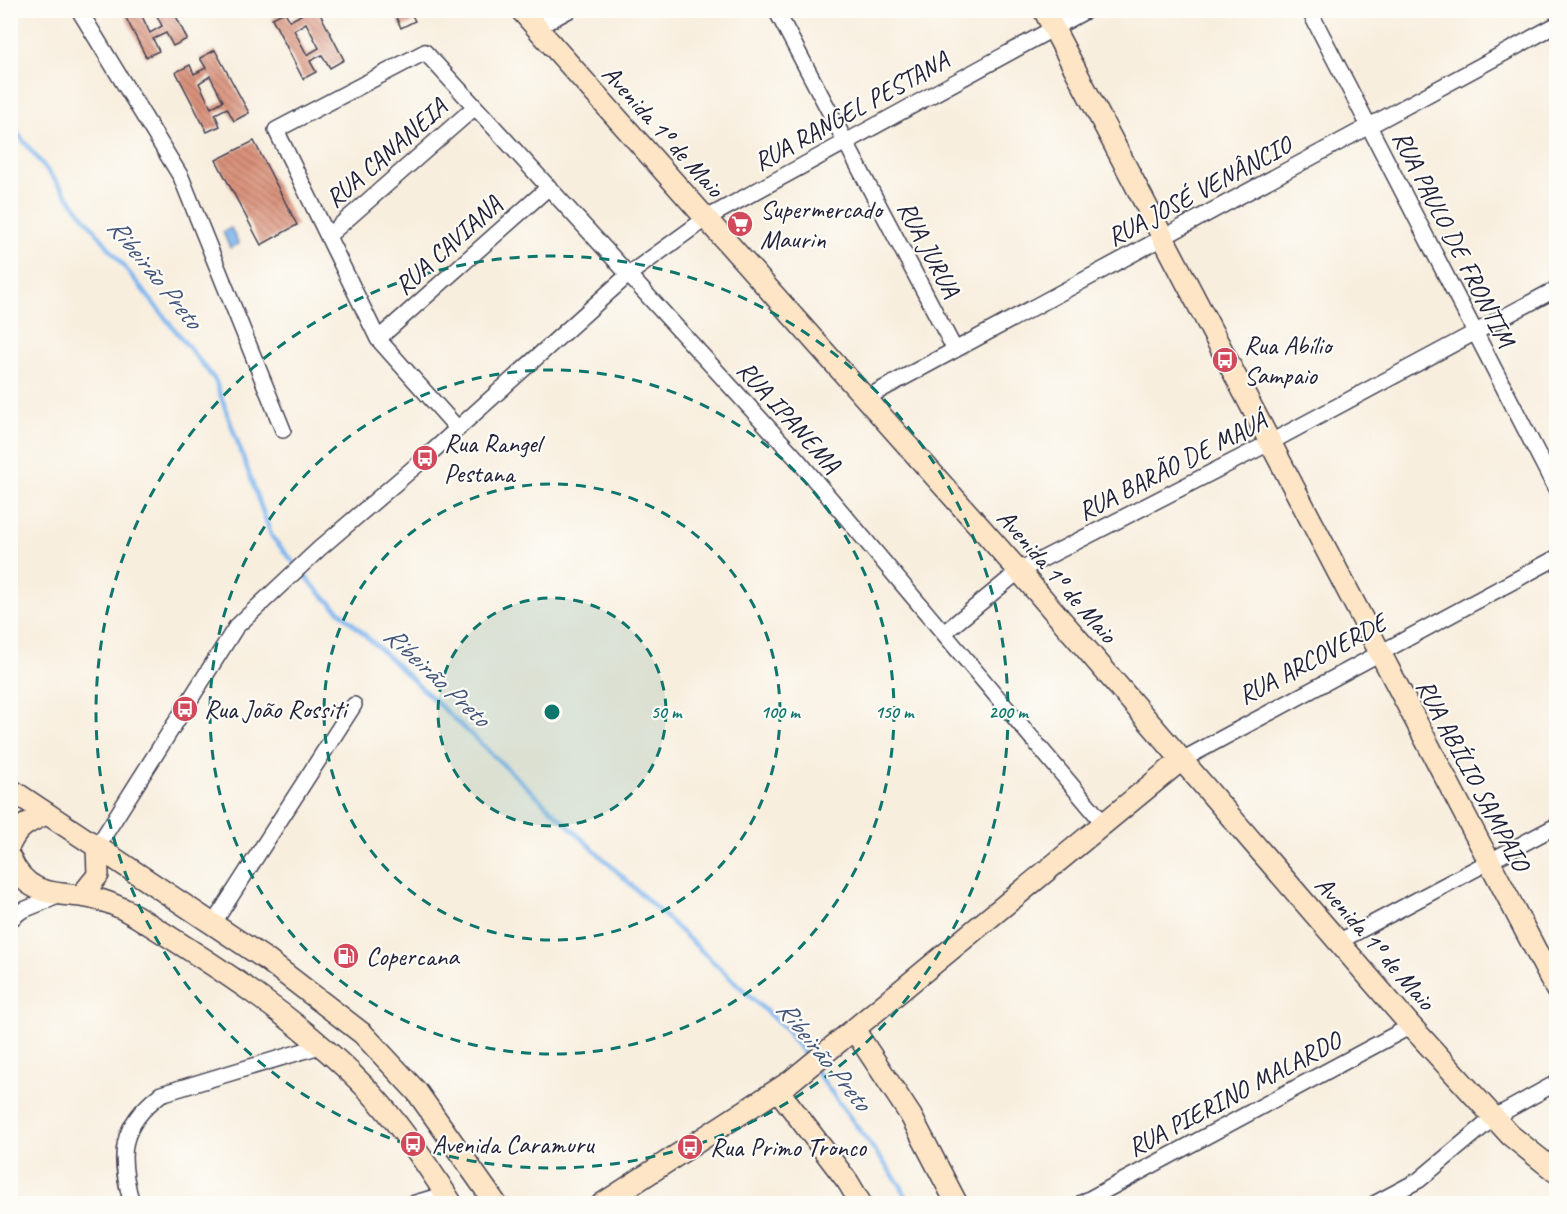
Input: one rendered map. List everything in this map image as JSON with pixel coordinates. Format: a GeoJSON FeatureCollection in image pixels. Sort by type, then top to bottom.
{"type":"FeatureCollection","features":[{"type":"Feature","properties":{"kind":"street"},"geometry":{"type":"LineString","coordinates":[[79,10],[181,177],[283,430]]}},
{"type":"Feature","properties":{"kind":"street","name":"Avenida 1º de Maio"},"geometry":{"type":"LineString","coordinates":[[521,10],[1019,571],[1180,761],[1493,1118],[1557,1172]]}},
{"type":"Feature","properties":{"kind":"street"},"geometry":{"type":"LineString","coordinates":[[536,28],[569,10]]}},
{"type":"Feature","properties":{"kind":"street","name":"RUA JURUA"},"geometry":{"type":"LineString","coordinates":[[776,10],[955,350]]}},
{"type":"Feature","properties":{"kind":"street","name":"RUA RANGEL PESTANA"},"geometry":{"type":"LineString","coordinates":[[97,847],[236,627],[319,549],[458,429],[628,275],[705,219],[845,140],[1048,20],[1087,10]]}},
{"type":"Feature","properties":{"kind":"street","name":"RUA PAULO DE FRONTIM"},"geometry":{"type":"LineString","coordinates":[[1309,10],[1557,489]]}},
{"type":"Feature","properties":{"kind":"street","name":"RUA ABÍLIO SAMPAIO"},"geometry":{"type":"LineString","coordinates":[[1048,20],[1488,863],[1557,989]]}},
{"type":"Feature","properties":{"kind":"street","name":"RUA JOSÉ VENÂNCIO"},"geometry":{"type":"LineString","coordinates":[[864,399],[1557,25]]}},
{"type":"Feature","properties":{"kind":"street","name":"RUA IPANEMA"},"geometry":{"type":"LineString","coordinates":[[329,235],[276,130],[425,52],[797,459],[1106,825]]}},
{"type":"Feature","properties":{"kind":"street","name":"RUA CANANEIA"},"geometry":{"type":"LineString","coordinates":[[329,235],[476,107]]}},
{"type":"Feature","properties":{"kind":"street","name":"RUA CAVIANA"},"geometry":{"type":"LineString","coordinates":[[378,339],[549,187]]}},
{"type":"Feature","properties":{"kind":"street"},"geometry":{"type":"LineString","coordinates":[[329,235],[378,339],[458,429]]}},
{"type":"Feature","properties":{"kind":"street","name":"RUA BARÃO DE MAUÁ"},"geometry":{"type":"LineString","coordinates":[[945,632],[1019,571],[1269,443],[1557,289]]}},
{"type":"Feature","properties":{"kind":"street","name":"RUA ARCOVERDE"},"geometry":{"type":"LineString","coordinates":[[1106,825],[1180,761],[1557,558]]}},
{"type":"Feature","properties":{"kind":"street"},"geometry":{"type":"LineString","coordinates":[[213,924],[354,705]]}},
{"type":"Feature","properties":{"kind":"street"},"geometry":{"type":"LineString","coordinates":[[10,789],[314,994],[385,1056],[417,1092],[496,1203]]}},
{"type":"Feature","properties":{"kind":"street"},"geometry":{"type":"LineString","coordinates":[[10,844],[22,826],[46,814]]}},
{"type":"Feature","properties":{"kind":"street"},"geometry":{"type":"LineString","coordinates":[[602,1203],[784,1086],[855,1031],[1106,825]]}},
{"type":"Feature","properties":{"kind":"street"},"geometry":{"type":"LineString","coordinates":[[1338,942],[1557,826]]}},
{"type":"Feature","properties":{"kind":"street"},"geometry":{"type":"LineString","coordinates":[[81,896],[98,875],[97,847]]}},
{"type":"Feature","properties":{"kind":"street"},"geometry":{"type":"LineString","coordinates":[[10,858],[22,877],[34,887],[58,896],[81,896],[113,904],[145,922],[234,979],[320,1046],[368,1090],[413,1144],[449,1198],[412,1203]]}},
{"type":"Feature","properties":{"kind":"street"},"geometry":{"type":"LineString","coordinates":[[10,920],[21,911],[58,896]]}},
{"type":"Feature","properties":{"kind":"street","name":"RUA PIERINO MALARDO"},"geometry":{"type":"LineString","coordinates":[[1080,1203],[1411,1026]]}},
{"type":"Feature","properties":{"kind":"street"},"geometry":{"type":"LineString","coordinates":[[855,1031],[911,1116],[957,1203]]}},
{"type":"Feature","properties":{"kind":"street"},"geometry":{"type":"LineString","coordinates":[[132,1203],[124,1168],[124,1152],[129,1126],[143,1107],[161,1094],[320,1046]]}},
{"type":"Feature","properties":{"kind":"street"},"geometry":{"type":"LineString","coordinates":[[1374,1203],[1419,1180],[1493,1118],[1557,1083]]}},
{"type":"Feature","properties":{"kind":"street"},"geometry":{"type":"LineString","coordinates":[[784,1086],[861,1203]]}},
{"type":"Feature","properties":{"kind":"water"},"geometry":{"type":"Polygon","coordinates":[[[231,228],[239,244],[230,248],[223,232],[231,228]]]}},
{"type":"Feature","properties":{"kind":"building"},"geometry":{"type":"Polygon","coordinates":[[[122,10],[139,10],[150,33],[162,26],[154,10],[173,10],[187,39],[173,46],[166,33],[153,39],[159,51],[146,57],[122,10]]]}},
{"type":"Feature","properties":{"kind":"building"},"geometry":{"type":"Polygon","coordinates":[[[299,10],[318,10],[344,60],[330,68],[322,55],[310,61],[316,72],[303,79],[272,18],[285,12],[290,21],[301,15],[299,10]],[[306,23],[294,30],[307,55],[319,48],[306,23]]]}},
{"type":"Feature","properties":{"kind":"building"},"geometry":{"type":"Polygon","coordinates":[[[393,10],[409,10],[415,21],[401,28],[393,10]]]}},
{"type":"Feature","properties":{"kind":"building"},"geometry":{"type":"Polygon","coordinates":[[[425,10],[439,10],[428,16],[425,10]]]}},
{"type":"Feature","properties":{"kind":"building"},"geometry":{"type":"Polygon","coordinates":[[[215,50],[249,113],[234,121],[227,108],[215,114],[220,126],[207,132],[176,72],[190,65],[194,74],[206,68],[200,58],[215,50]],[[210,76],[199,83],[211,108],[223,101],[210,76]]]}},
{"type":"Feature","properties":{"kind":"building"},"geometry":{"type":"Polygon","coordinates":[[[254,141],[297,225],[261,245],[216,160],[254,141]]]}},
{"type":"Feature","properties":{"kind":"waterway","name":"Ribeirão Preto"},"geometry":{"type":"LineString","coordinates":[[10,124],[215,380],[272,537],[318,591],[786,1030],[809,1060]]}},
{"type":"Feature","properties":{"kind":"waterway","name":"Ribeirão Preto"},"geometry":{"type":"LineString","coordinates":[[815,1070],[901,1186],[909,1204]]}},
{"type":"Feature","properties":{"kind":"place","name":"Supermercado Maurin"},"geometry":{"type":"Point","coordinates":[740,224]}},
{"type":"Feature","properties":{"kind":"place","name":"Rua Abílio Sampaio"},"geometry":{"type":"Point","coordinates":[1225,360]}},
{"type":"Feature","properties":{"kind":"place","name":"Rua Rangel Pestana"},"geometry":{"type":"Point","coordinates":[425,458]}},
{"type":"Feature","properties":{"kind":"place","name":"Rua João Rossiti"},"geometry":{"type":"Point","coordinates":[185,709]}},
{"type":"Feature","properties":{"kind":"place","name":"Copercana"},"geometry":{"type":"Point","coordinates":[346,956]}},
{"type":"Feature","properties":{"kind":"place","name":"Avenida Caramuru"},"geometry":{"type":"Point","coordinates":[413,1144]}},
{"type":"Feature","properties":{"kind":"place","name":"Rua Primo Tronco"},"geometry":{"type":"Point","coordinates":[690,1147]}}]}
